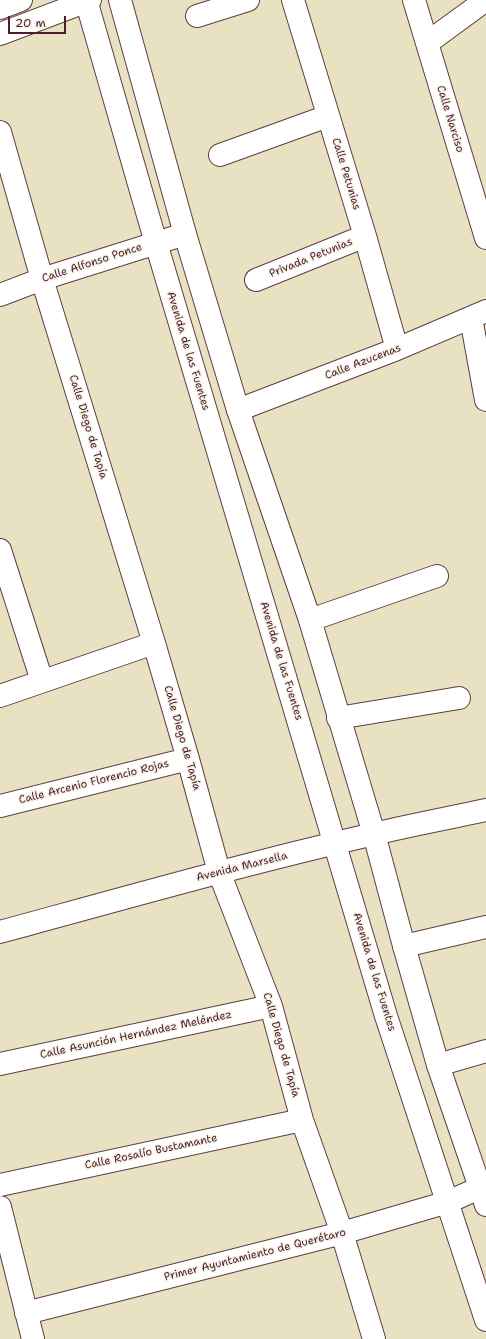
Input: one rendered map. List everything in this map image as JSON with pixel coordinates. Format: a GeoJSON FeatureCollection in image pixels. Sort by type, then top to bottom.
{"type":"FeatureCollection","features":[{"type":"Feature","properties":{"kind":"street"},"geometry":{"type":"LineString","coordinates":[[0,8],[21,0]]}},
{"type":"Feature","properties":{"kind":"street"},"geometry":{"type":"LineString","coordinates":[[120,0],[185,234],[238,410],[310,620],[338,718],[374,834],[438,1065],[484,1192]]}},
{"type":"Feature","properties":{"kind":"street"},"geometry":{"type":"LineString","coordinates":[[197,16],[248,0]]}},
{"type":"Feature","properties":{"kind":"street","name":"Calle Petunias"},"geometry":{"type":"LineString","coordinates":[[293,0],[365,236],[397,349]]}},
{"type":"Feature","properties":{"kind":"street","name":"Calle Narciso"},"geometry":{"type":"LineString","coordinates":[[414,0],[486,238]]}},
{"type":"Feature","properties":{"kind":"street"},"geometry":{"type":"LineString","coordinates":[[427,43],[486,0]]}},
{"type":"Feature","properties":{"kind":"street"},"geometry":{"type":"LineString","coordinates":[[0,34],[87,1]]}},
{"type":"Feature","properties":{"kind":"street","name":"Avenida de las Fuentes"},"geometry":{"type":"LineString","coordinates":[[87,1],[156,243],[336,843],[386,1016],[486,1320]]}},
{"type":"Feature","properties":{"kind":"street"},"geometry":{"type":"LineString","coordinates":[[220,155],[328,116]]}},
{"type":"Feature","properties":{"kind":"street","name":"Calle Diego de Tapía"},"geometry":{"type":"LineString","coordinates":[[0,132],[42,279],[154,643],[219,872],[271,1006],[302,1120],[342,1232],[374,1339]]}},
{"type":"Feature","properties":{"kind":"street","name":"Calle Alfonso Ponce"},"geometry":{"type":"LineString","coordinates":[[0,295],[42,279],[185,234]]}},
{"type":"Feature","properties":{"kind":"street","name":"Privada Petunias"},"geometry":{"type":"LineString","coordinates":[[256,280],[365,236]]}},
{"type":"Feature","properties":{"kind":"street"},"geometry":{"type":"LineString","coordinates":[[478,314],[486,400]]}},
{"type":"Feature","properties":{"kind":"street","name":"Calle Azucenas"},"geometry":{"type":"LineString","coordinates":[[238,410],[397,349],[478,314]]}},
{"type":"Feature","properties":{"kind":"street"},"geometry":{"type":"LineString","coordinates":[[0,550],[42,681]]}},
{"type":"Feature","properties":{"kind":"street"},"geometry":{"type":"LineString","coordinates":[[310,620],[437,576]]}},
{"type":"Feature","properties":{"kind":"street"},"geometry":{"type":"LineString","coordinates":[[0,696],[154,643]]}},
{"type":"Feature","properties":{"kind":"street"},"geometry":{"type":"LineString","coordinates":[[338,718],[459,698]]}},
{"type":"Feature","properties":{"kind":"street","name":"Calle Arcenio Florencio Rojas"},"geometry":{"type":"LineString","coordinates":[[0,806],[188,759]]}},
{"type":"Feature","properties":{"kind":"street","name":"Avenida Marsella"},"geometry":{"type":"LineString","coordinates":[[0,932],[219,872],[374,834],[486,810]]}},
{"type":"Feature","properties":{"kind":"street"},"geometry":{"type":"LineString","coordinates":[[404,946],[486,927]]}},
{"type":"Feature","properties":{"kind":"street","name":"Calle Asunción Hernández Meléndez"},"geometry":{"type":"LineString","coordinates":[[0,1064],[271,1006]]}},
{"type":"Feature","properties":{"kind":"street"},"geometry":{"type":"LineString","coordinates":[[438,1065],[486,1051]]}},
{"type":"Feature","properties":{"kind":"street","name":"Calle Rosalío Bustamante"},"geometry":{"type":"LineString","coordinates":[[0,1185],[302,1120]]}},
{"type":"Feature","properties":{"kind":"street","name":"Primer Ayuntamiento de Querétaro"},"geometry":{"type":"LineString","coordinates":[[26,1313],[342,1232],[484,1192]]}},
{"type":"Feature","properties":{"kind":"street"},"geometry":{"type":"LineString","coordinates":[[0,1207],[33,1339]]}}]}
